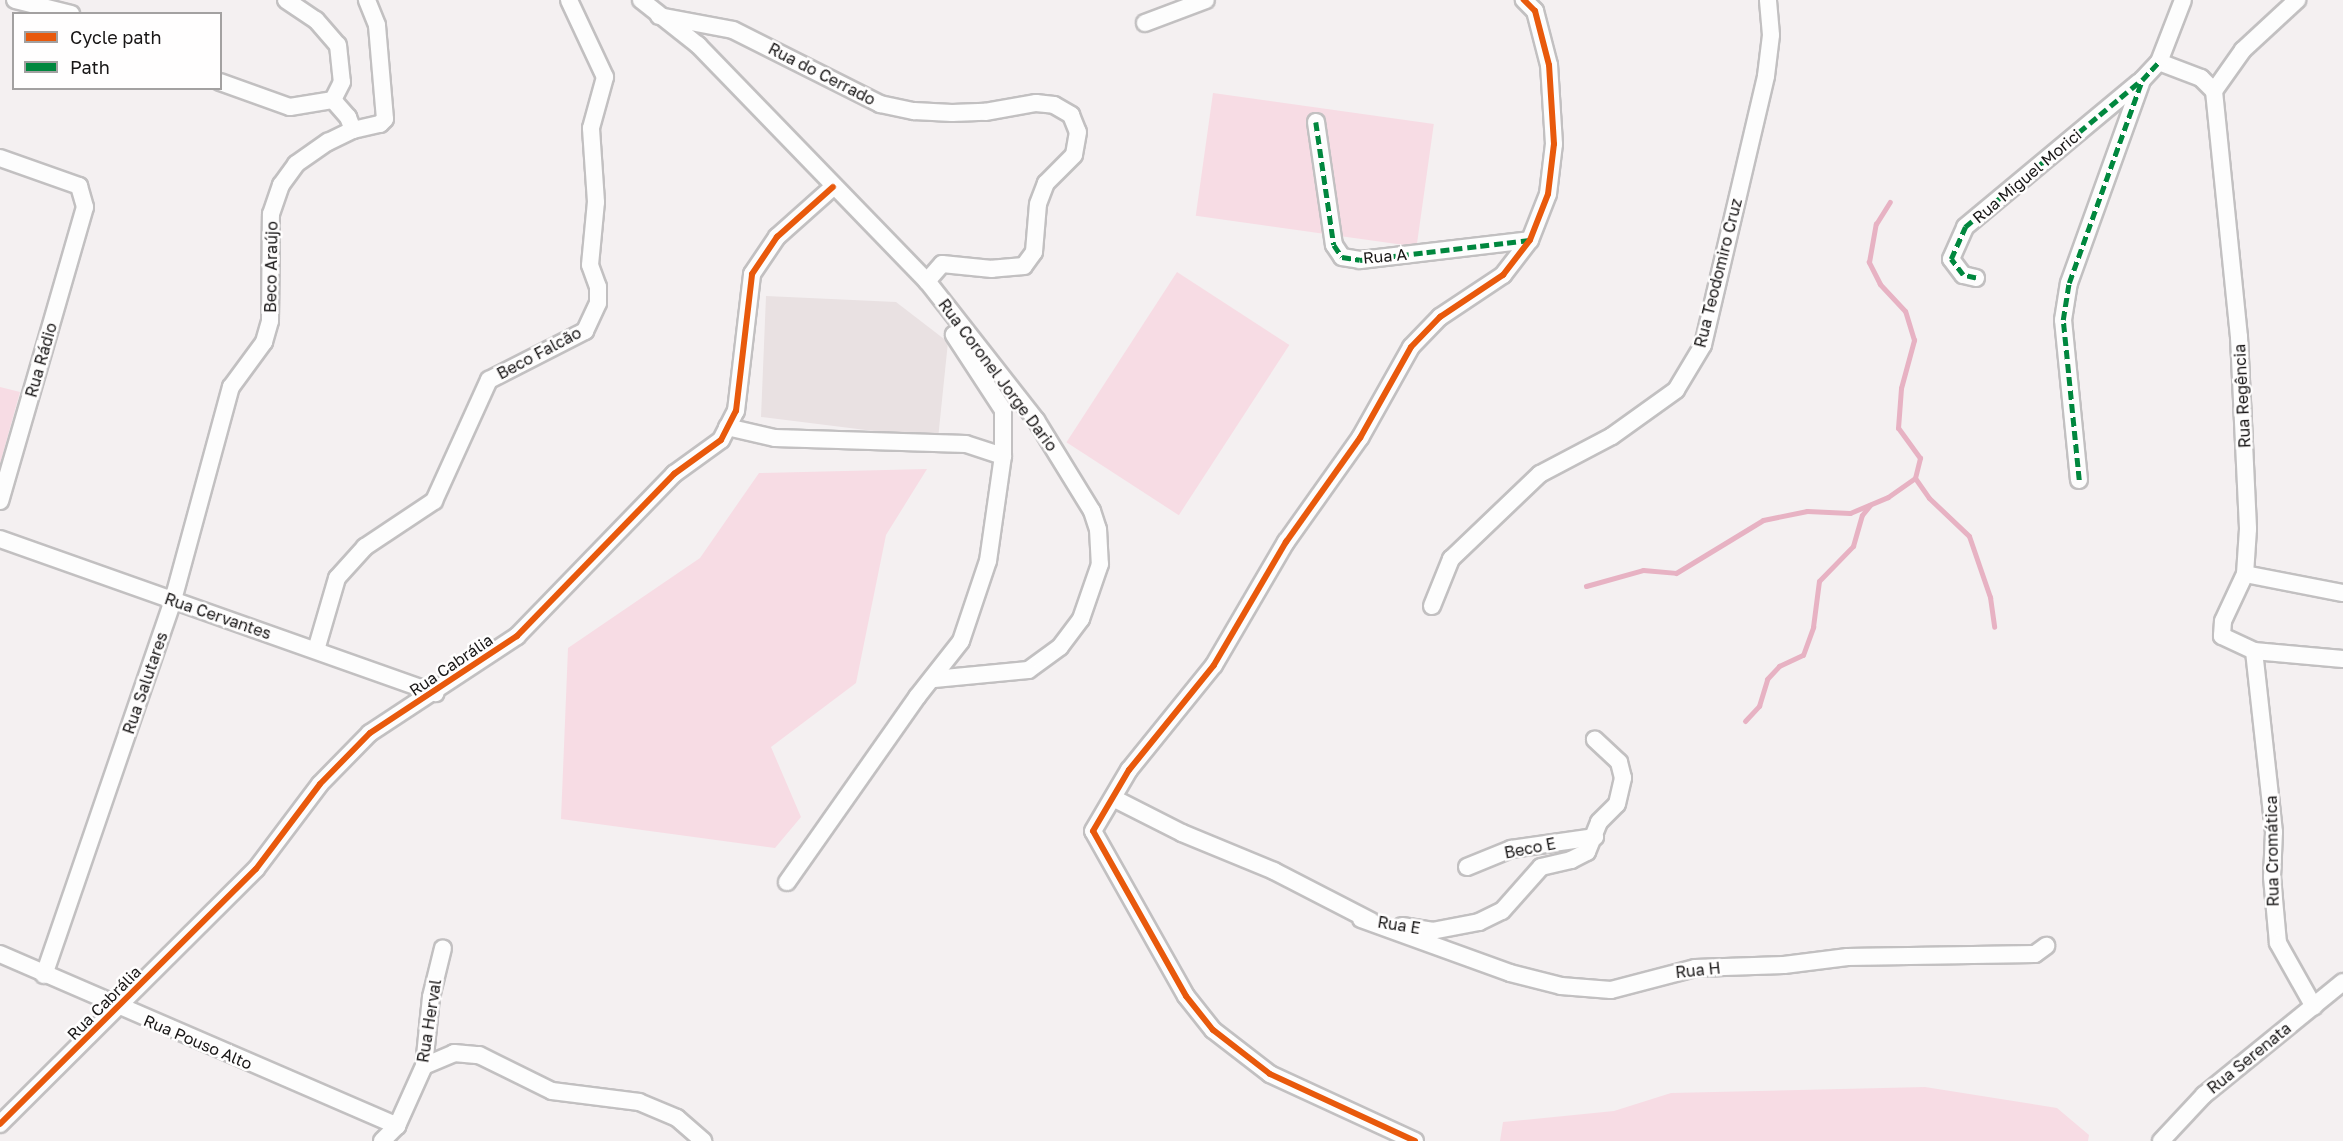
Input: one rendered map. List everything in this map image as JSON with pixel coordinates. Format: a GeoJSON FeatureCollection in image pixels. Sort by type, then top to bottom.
{"type":"FeatureCollection","features":[{"type":"Feature","properties":{"kind":"street"},"geometry":{"type":"LineString","coordinates":[[15,0],[68,8]]}},
{"type":"Feature","properties":{"kind":"street"},"geometry":{"type":"LineString","coordinates":[[286,0],[316,20],[338,45],[342,82],[333,100]]}},
{"type":"Feature","properties":{"kind":"street","name":"Beco Araújo"},"geometry":{"type":"LineString","coordinates":[[231,387],[264,342],[270,321],[271,214],[281,185],[296,164],[353,130],[380,124],[385,119],[377,25],[367,0]]}},
{"type":"Feature","properties":{"kind":"street","name":"Beco Falcão"},"geometry":{"type":"LineString","coordinates":[[316,650],[337,578],[365,548],[434,501],[489,380],[585,331],[598,303],[598,287],[590,265],[596,202],[591,128],[606,82],[604,71],[569,0]]}},
{"type":"Feature","properties":{"kind":"street","name":"Rua Coronel Jorge Dario"},"geometry":{"type":"LineString","coordinates":[[641,0],[658,16],[698,45],[833,187],[927,281],[1036,420],[1092,511],[1100,544],[1100,564],[1091,596],[1081,619],[1060,647],[1028,670],[934,679]]}},
{"type":"Feature","properties":{"kind":"street"},"geometry":{"type":"LineString","coordinates":[[1145,22],[1206,0]]}},
{"type":"Feature","properties":{"kind":"street","name":"Rua Teodomiro Cruz"},"geometry":{"type":"LineString","coordinates":[[1432,606],[1442,574],[1459,551],[1540,474],[1612,436],[1676,390],[1703,345],[1766,76],[1771,35],[1768,0]]}},
{"type":"Feature","properties":{"kind":"street"},"geometry":{"type":"LineString","coordinates":[[2079,480],[2063,320],[2069,283],[2142,80],[2159,62],[2183,0]]}},
{"type":"Feature","properties":{"kind":"street"},"geometry":{"type":"LineString","coordinates":[[2159,62],[2201,78],[2214,91],[2243,50],[2296,0]]}},
{"type":"Feature","properties":{"kind":"street"},"geometry":{"type":"LineString","coordinates":[[1415,1141],[1270,1074],[1213,1030],[1186,996],[1093,831],[1115,799],[1129,770],[1214,665],[1286,542],[1360,438],[1411,347],[1433,323],[1503,275],[1530,240],[1548,194],[1554,144],[1549,65],[1529,6]]}},
{"type":"Feature","properties":{"kind":"street","name":"Rua do Cerrado"},"geometry":{"type":"LineString","coordinates":[[658,16],[733,30],[880,104],[914,111],[952,113],[1018,108],[1036,102],[1054,105],[1071,115],[1078,132],[1074,154],[1046,183],[1038,204],[1034,252],[1024,266],[992,269],[942,264],[927,281]]}},
{"type":"Feature","properties":{"kind":"street","name":"Rua Miguel Morici"},"geometry":{"type":"LineString","coordinates":[[1976,278],[1963,275],[1951,259],[1965,228],[2142,80]]}},
{"type":"Feature","properties":{"kind":"street"},"geometry":{"type":"LineString","coordinates":[[222,83],[290,107],[333,100]]}},
{"type":"Feature","properties":{"kind":"street","name":"Rua Regência"},"geometry":{"type":"LineString","coordinates":[[2214,91],[2239,337],[2248,529],[2246,574],[2223,621],[2222,636],[2254,651],[2343,659]]}},
{"type":"Feature","properties":{"kind":"street"},"geometry":{"type":"LineString","coordinates":[[333,100],[348,117],[353,130]]}},
{"type":"Feature","properties":{"kind":"street","name":"Rua A"},"geometry":{"type":"LineString","coordinates":[[1316,122],[1334,245],[1342,257],[1360,260],[1530,240]]}},
{"type":"Feature","properties":{"kind":"street","name":"Rua Rádio"},"geometry":{"type":"LineString","coordinates":[[0,158],[79,186],[85,207],[0,501]]}},
{"type":"Feature","properties":{"kind":"street","name":"Rua Cabrália"},"geometry":{"type":"LineString","coordinates":[[0,1124],[256,869],[320,784],[370,733],[436,693],[517,636],[674,474],[721,440],[736,411],[752,274],[777,237],[833,187]]}},
{"type":"Feature","properties":{"kind":"street"},"geometry":{"type":"LineString","coordinates":[[787,882],[961,641],[988,561],[1003,456],[1003,410],[954,335]]}},
{"type":"Feature","properties":{"kind":"street","name":"Rua Salutares"},"geometry":{"type":"LineString","coordinates":[[44,975],[174,600],[231,387]]}},
{"type":"Feature","properties":{"kind":"street"},"geometry":{"type":"LineString","coordinates":[[727,427],[775,438],[966,444],[1003,456]]}},
{"type":"Feature","properties":{"kind":"street","name":"Rua Cervantes"},"geometry":{"type":"LineString","coordinates":[[0,539],[436,693]]}},
{"type":"Feature","properties":{"kind":"street"},"geometry":{"type":"LineString","coordinates":[[2246,574],[2343,593]]}},
{"type":"Feature","properties":{"kind":"street","name":"Rua Cromática"},"geometry":{"type":"LineString","coordinates":[[2254,651],[2274,832],[2272,877],[2278,943],[2313,1007]]}},
{"type":"Feature","properties":{"kind":"street","name":"Rua E"},"geometry":{"type":"LineString","coordinates":[[1115,799],[1182,833],[1274,871],[1361,919],[1432,931],[1479,922],[1503,911],[1541,867],[1571,860],[1587,852],[1595,837],[1599,822],[1617,804],[1623,778],[1619,762],[1595,740]]}},
{"type":"Feature","properties":{"kind":"street","name":"Beco E"},"geometry":{"type":"LineString","coordinates":[[1467,867],[1511,849],[1595,837]]}},
{"type":"Feature","properties":{"kind":"street","name":"Rua H"},"geometry":{"type":"LineString","coordinates":[[1361,919],[1510,973],[1561,986],[1611,990],[1695,968],[1784,965],[1847,957],[2035,954],[2046,946]]}},
{"type":"Feature","properties":{"kind":"street","name":"Rua Herval"},"geometry":{"type":"LineString","coordinates":[[397,1126],[424,1066],[431,997],[443,948]]}},
{"type":"Feature","properties":{"kind":"street","name":"Rua Pouso Alto"},"geometry":{"type":"LineString","coordinates":[[0,954],[118,1008],[397,1126]]}},
{"type":"Feature","properties":{"kind":"street","name":"Rua Serenata"},"geometry":{"type":"LineString","coordinates":[[2162,1141],[2204,1095],[2343,982]]}},
{"type":"Feature","properties":{"kind":"street"},"geometry":{"type":"LineString","coordinates":[[424,1066],[454,1053],[479,1054],[552,1091],[639,1102],[677,1118],[704,1141]]}},
{"type":"Feature","properties":{"kind":"street"},"geometry":{"type":"LineString","coordinates":[[382,1141],[397,1126]]}},
{"type":"Feature","properties":{"kind":"shaded area"},"geometry":{"type":"Polygon","coordinates":[[[1213,93],[1434,124],[1417,247],[1196,216],[1213,93]]]}},
{"type":"Feature","properties":{"kind":"shaded area"},"geometry":{"type":"Polygon","coordinates":[[[1177,272],[1289,345],[1179,515],[1066,442],[1177,272]]]}},
{"type":"Feature","properties":{"kind":"shaded area"},"geometry":{"type":"Polygon","coordinates":[[[766,296],[896,302],[948,342],[938,439],[761,417],[766,296]]]}},
{"type":"Feature","properties":{"kind":"shaded area"},"geometry":{"type":"Polygon","coordinates":[[[0,387],[20,392],[0,464],[0,387]]]}},
{"type":"Feature","properties":{"kind":"shaded area"},"geometry":{"type":"Polygon","coordinates":[[[927,469],[886,535],[856,683],[771,747],[801,817],[775,848],[561,819],[568,648],[700,558],[759,473],[927,469]]]}},
{"type":"Feature","properties":{"kind":"shaded area"},"geometry":{"type":"Polygon","coordinates":[[[1925,1087],[2057,1108],[2089,1135],[2088,1141],[1500,1141],[1503,1122],[1614,1111],[1671,1093],[1925,1087]]]}},
{"type":"Feature","properties":{"kind":"waterway"},"geometry":{"type":"LineString","coordinates":[[1586,586],[1643,570],[1676,573],[1763,520],[1807,511],[1850,513],[1888,497],[1915,478],[1920,458],[1898,428],[1901,388],[1914,340],[1905,311],[1880,284],[1869,262],[1876,224],[1890,202]]}},
{"type":"Feature","properties":{"kind":"waterway"},"geometry":{"type":"LineString","coordinates":[[1915,478],[1929,498],[1969,536],[1990,597],[1994,627]]}},
{"type":"Feature","properties":{"kind":"waterway"},"geometry":{"type":"LineString","coordinates":[[1745,721],[1759,706],[1767,679],[1779,666],[1803,655],[1813,627],[1819,581],[1853,546],[1862,515],[1870,505]]}},
{"type":"Feature","properties":{"kind":"marked path"},"geometry":{"type":"LineString","coordinates":[[2079,480],[2063,320],[2069,283],[2142,80],[2159,62]]}},
{"type":"Feature","properties":{"kind":"marked path"},"geometry":{"type":"LineString","coordinates":[[1976,278],[1963,275],[1951,259],[1965,227],[2140,81]]}},
{"type":"Feature","properties":{"kind":"marked path"},"geometry":{"type":"LineString","coordinates":[[1316,122],[1334,245],[1342,257],[1360,260],[1530,240]]}},
{"type":"Feature","properties":{"kind":"cycle path"},"geometry":{"type":"LineString","coordinates":[[1415,1141],[1270,1074],[1213,1030],[1186,996],[1093,831],[1129,770],[1214,665],[1286,542],[1360,438],[1411,347],[1440,317],[1503,275],[1530,240],[1548,194],[1554,144],[1549,65],[1535,11],[1524,0]]}},
{"type":"Feature","properties":{"kind":"cycle path"},"geometry":{"type":"LineString","coordinates":[[0,1124],[256,869],[320,784],[370,733],[517,636],[674,474],[721,440],[736,411],[752,274],[777,237],[833,187]]}}]}
